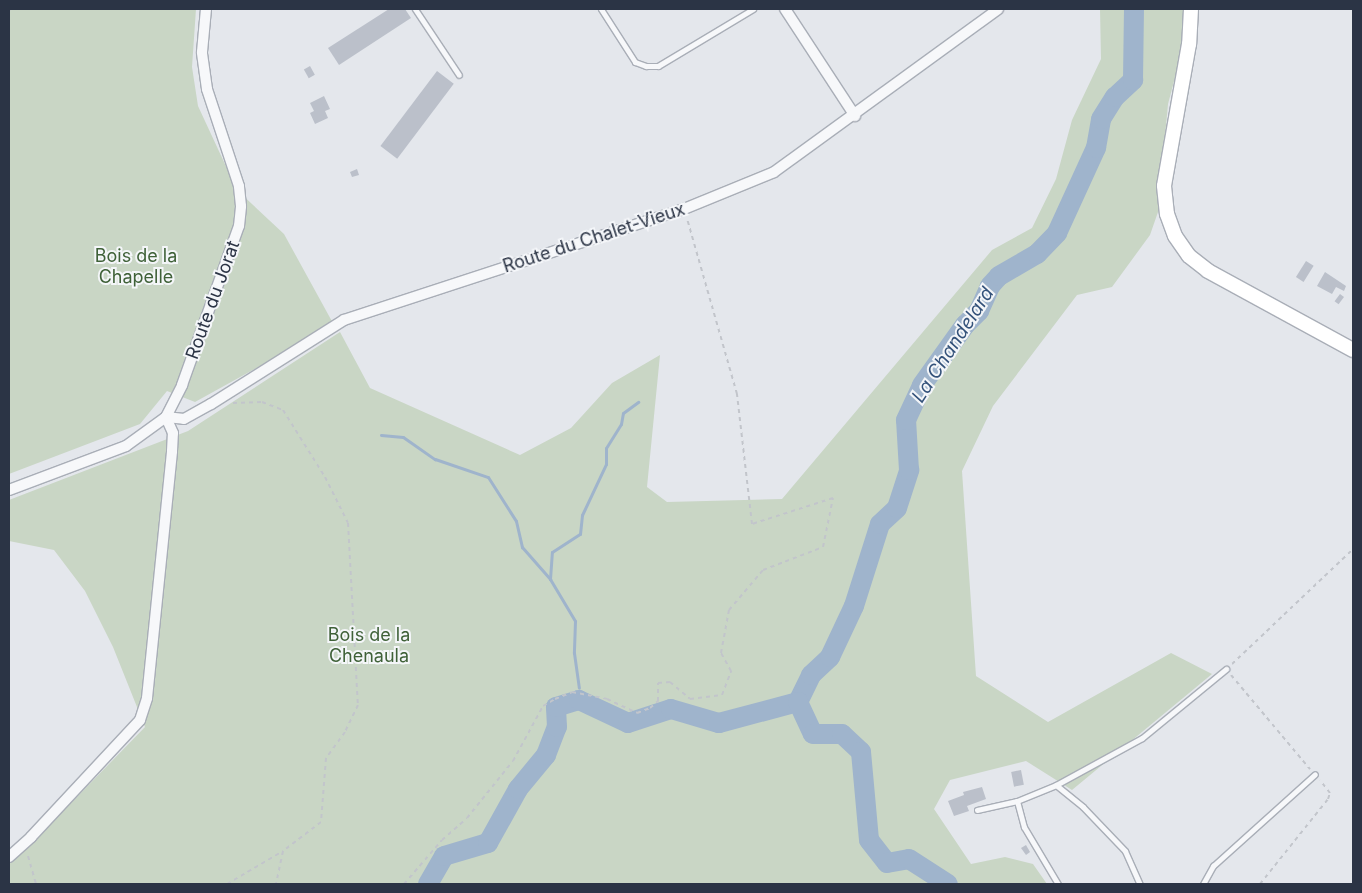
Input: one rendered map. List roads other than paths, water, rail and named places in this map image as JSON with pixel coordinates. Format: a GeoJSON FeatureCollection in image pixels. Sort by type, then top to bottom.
{"type":"FeatureCollection","features":[{"type":"Feature","properties":{"kind":"main road"},"geometry":{"type":"LineString","coordinates":[[1191,9],[1189,44],[1164,186],[1167,214],[1175,236],[1189,256],[1208,271],[1353,350]]}},
{"type":"Feature","properties":{"kind":"street","name":"Route du Jorat"},"geometry":{"type":"LineString","coordinates":[[9,490],[126,446],[166,417],[182,385],[239,226],[241,206],[238,186],[207,89],[202,52],[206,9]]}},
{"type":"Feature","properties":{"kind":"street"},"geometry":{"type":"LineString","coordinates":[[785,9],[855,116]]}},
{"type":"Feature","properties":{"kind":"street","name":"Route du Chalet-Vieux"},"geometry":{"type":"LineString","coordinates":[[166,417],[184,419],[344,320],[684,209],[774,172],[855,116],[998,9]]}},
{"type":"Feature","properties":{"kind":"street"},"geometry":{"type":"LineString","coordinates":[[9,857],[140,720],[147,698],[172,451],[173,433],[166,417]]}},
{"type":"Feature","properties":{"kind":"lane"},"geometry":{"type":"LineString","coordinates":[[415,9],[458,75]]}},
{"type":"Feature","properties":{"kind":"lane"},"geometry":{"type":"LineString","coordinates":[[601,9],[635,62],[646,66],[658,66],[754,9]]}},
{"type":"Feature","properties":{"kind":"lane"},"geometry":{"type":"LineString","coordinates":[[977,810],[1017,801],[1056,785],[1142,738],[1226,669]]}},
{"type":"Feature","properties":{"kind":"lane"},"geometry":{"type":"LineString","coordinates":[[1203,884],[1214,866],[1315,774]]}},
{"type":"Feature","properties":{"kind":"lane"},"geometry":{"type":"LineString","coordinates":[[1056,785],[1083,807],[1125,851],[1140,884]]}},
{"type":"Feature","properties":{"kind":"lane"},"geometry":{"type":"LineString","coordinates":[[1017,801],[1024,827],[1058,884]]}},
{"type":"Feature","properties":{"kind":"waterway","name":"La Chandelard"},"geometry":{"type":"LineString","coordinates":[[798,702],[811,675],[830,657],[854,606],[880,524],[897,508],[909,470],[906,420],[922,385],[965,325],[979,311],[990,286],[999,276],[1037,254],[1057,233],[1096,148],[1101,119],[1115,97],[1133,80],[1134,9]]}},
{"type":"Feature","properties":{"kind":"waterway"},"geometry":{"type":"LineString","coordinates":[[550,579],[552,552],[580,534],[582,515],[606,464],[606,448],[621,424],[623,413],[638,402]]}},
{"type":"Feature","properties":{"kind":"waterway"},"geometry":{"type":"LineString","coordinates":[[381,435],[403,437],[435,459],[488,477],[516,521],[522,547],[550,579],[575,621],[574,653],[579,688]]}},
{"type":"Feature","properties":{"kind":"waterway","name":"La Chandelard"},"geometry":{"type":"LineString","coordinates":[[428,884],[444,856],[488,843],[518,789],[546,755],[557,727],[556,707],[579,700],[628,723],[671,709],[719,723],[798,702],[813,734],[842,734],[861,752],[869,840],[887,863],[909,859],[948,884]]}},
{"type":"Feature","properties":{"kind":"park label","name":"Bois de la Chapelle"},"geometry":{"type":"Point","coordinates":[136,267]}},
{"type":"Feature","properties":{"kind":"park label","name":"Bois de la Chenaula"},"geometry":{"type":"Point","coordinates":[369,646]}}]}
